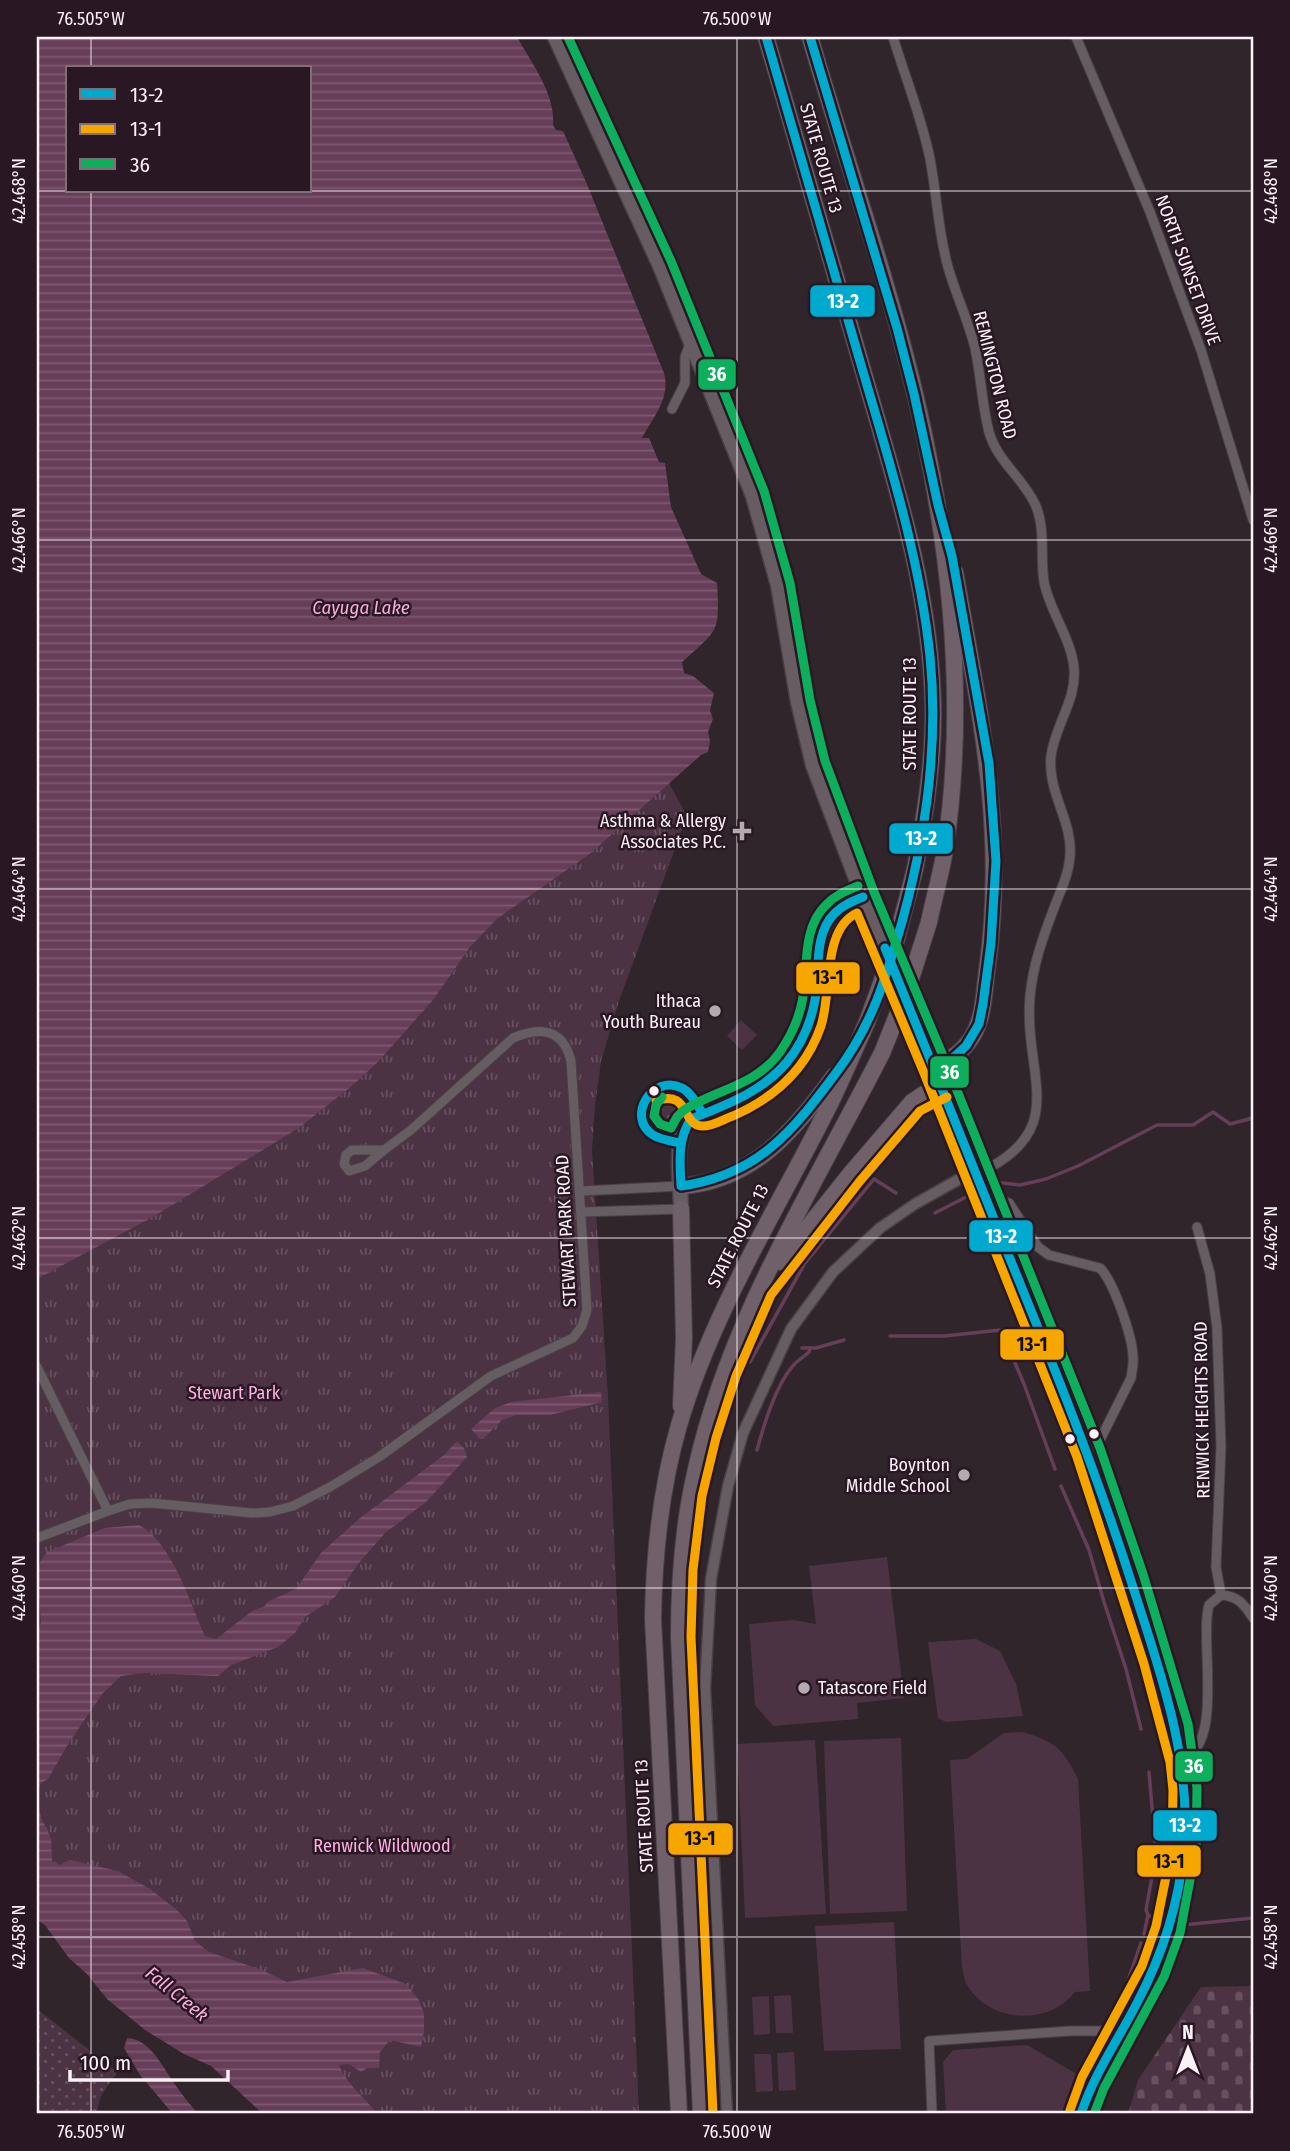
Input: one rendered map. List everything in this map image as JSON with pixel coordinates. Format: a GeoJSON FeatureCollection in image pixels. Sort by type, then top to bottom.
{"type":"FeatureCollection","features":[{"type":"Feature","properties":{"kind":"highway","name":"STATE ROUTE 13"},"geometry":{"type":"LineString","coordinates":[[679,2114],[653,1619],[662,1511],[679,1425],[724,1306],[829,1104],[867,1022],[895,945],[915,869],[928,796],[932,733],[930,657],[923,603],[894,477],[766,37]]}},
{"type":"Feature","properties":{"kind":"highway","name":"STATE ROUTE 13"},"geometry":{"type":"LineString","coordinates":[[701,2114],[680,1688],[681,1569],[690,1494],[725,1372],[760,1289],[789,1228],[882,1054],[908,988],[929,922],[945,852],[956,717],[949,607],[938,505],[926,443],[897,328],[810,37]]}},
{"type":"Feature","properties":{"kind":"highway"},"geometry":{"type":"LineString","coordinates":[[936,1068],[966,1046],[979,1024],[991,943],[996,860],[989,763],[952,556],[938,505]]}},
{"type":"Feature","properties":{"kind":"highway"},"geometry":{"type":"LineString","coordinates":[[681,1186],[720,1179],[770,1151],[796,1126],[856,1046]]}},
{"type":"Feature","properties":{"kind":"highway"},"geometry":{"type":"LineString","coordinates":[[760,1289],[835,1193],[912,1102],[942,1086]]}},
{"type":"Feature","properties":{"kind":"highway"},"geometry":{"type":"LineString","coordinates":[[679,1425],[684,1338],[681,1209]]}},
{"type":"Feature","properties":{"kind":"main road"},"geometry":{"type":"LineString","coordinates":[[555,37],[595,120],[691,341],[734,448],[768,545],[778,585],[806,739],[863,897],[942,1086]]}},
{"type":"Feature","properties":{"kind":"main road"},"geometry":{"type":"LineString","coordinates":[[681,1209],[682,1134],[691,1119],[756,1091],[788,1061],[803,1037],[813,1010],[817,986],[817,959],[826,923],[838,909],[863,897]]}},
{"type":"Feature","properties":{"kind":"street","name":"REMINGTON ROAD"},"geometry":{"type":"LineString","coordinates":[[893,37],[927,146],[946,255],[973,340],[990,433],[999,454],[1033,500],[1038,513],[1044,582],[1071,652],[1074,667],[1073,691],[1055,740],[1050,770],[1070,841],[1069,864],[1041,942],[1031,993],[1030,1043],[1038,1101],[1035,1121],[1031,1133],[1012,1155],[1000,1164],[977,1174]]}},
{"type":"Feature","properties":{"kind":"street","name":"NORTH SUNSET DRIVE"},"geometry":{"type":"LineString","coordinates":[[1076,37],[1150,212],[1201,350],[1253,520]]}},
{"type":"Feature","properties":{"kind":"street"},"geometry":{"type":"LineString","coordinates":[[672,408],[685,383],[685,357],[691,341]]}},
{"type":"Feature","properties":{"kind":"street","name":"STEWART PARK ROAD"},"geometry":{"type":"LineString","coordinates":[[37,1538],[130,1504],[152,1503],[252,1513],[293,1506],[379,1457],[491,1376],[566,1342],[579,1332],[587,1310],[571,1060],[565,1043],[552,1033],[528,1031],[513,1038],[411,1130],[384,1150]]}},
{"type":"Feature","properties":{"kind":"street"},"geometry":{"type":"LineString","coordinates":[[942,1086],[1089,1453],[1156,1661],[1182,1760],[1184,1849],[1168,1930],[1153,1971],[1093,2083],[1081,2114]]}},
{"type":"Feature","properties":{"kind":"street"},"geometry":{"type":"LineString","coordinates":[[727,2114],[705,1688],[711,1578],[728,1486],[743,1433],[792,1329],[825,1281],[880,1228],[963,1177],[977,1174]]}},
{"type":"Feature","properties":{"kind":"street"},"geometry":{"type":"LineString","coordinates":[[581,1191],[681,1186]]}},
{"type":"Feature","properties":{"kind":"street"},"geometry":{"type":"LineString","coordinates":[[988,1202],[995,1199],[1009,1203],[1038,1247],[1049,1255],[1100,1268],[1113,1287],[1132,1346],[1133,1367],[1131,1378],[1100,1440],[1089,1453]]}},
{"type":"Feature","properties":{"kind":"street"},"geometry":{"type":"LineString","coordinates":[[582,1212],[681,1209]]}},
{"type":"Feature","properties":{"kind":"street","name":"RENWICK HEIGHTS ROAD"},"geometry":{"type":"LineString","coordinates":[[1197,1227],[1210,1274],[1217,1328],[1221,1447],[1216,1567],[1221,1595]]}},
{"type":"Feature","properties":{"kind":"street"},"geometry":{"type":"LineString","coordinates":[[37,1367],[108,1511]]}},
{"type":"Feature","properties":{"kind":"street"},"geometry":{"type":"LineString","coordinates":[[1182,1760],[1196,1752],[1202,1740],[1208,1696],[1207,1614],[1213,1600],[1221,1595],[1236,1598],[1253,1618]]}},
{"type":"Feature","properties":{"kind":"street"},"geometry":{"type":"LineString","coordinates":[[932,2114],[929,2041],[1070,2031],[1122,2031]]}},
{"type":"Feature","properties":{"kind":"green space"},"geometry":{"type":"Polygon","coordinates":[[[669,783],[687,816],[619,1001],[601,1061],[592,1150],[608,1397],[639,2114],[310,2114],[37,1881],[37,1279],[153,1217],[299,1128],[378,1062],[434,999],[470,947],[497,919],[591,853],[669,783]]]}},
{"type":"Feature","properties":{"kind":"green space"},"geometry":{"type":"Polygon","coordinates":[[[741,1020],[757,1035],[742,1050],[727,1036],[741,1020]]]}},
{"type":"Feature","properties":{"kind":"green space"},"geometry":{"type":"Polygon","coordinates":[[[669,1089],[680,1094],[685,1102],[684,1112],[672,1127],[663,1129],[654,1125],[646,1113],[653,1096],[669,1089]]]}},
{"type":"Feature","properties":{"kind":"green space"},"geometry":{"type":"Polygon","coordinates":[[[344,1282],[369,1297],[363,1307],[338,1292],[344,1282]]]}},
{"type":"Feature","properties":{"kind":"green space"},"geometry":{"type":"Polygon","coordinates":[[[292,1291],[300,1314],[280,1321],[273,1297],[292,1291]]]}},
{"type":"Feature","properties":{"kind":"green space"},"geometry":{"type":"Polygon","coordinates":[[[887,1557],[904,1698],[857,1703],[858,1719],[773,1726],[755,1705],[749,1624],[793,1620],[816,1624],[809,1566],[887,1557]]]}},
{"type":"Feature","properties":{"kind":"green space"},"geometry":{"type":"Polygon","coordinates":[[[976,1639],[1000,1651],[1016,1684],[1023,1716],[946,1722],[938,1718],[928,1642],[976,1639]]]}},
{"type":"Feature","properties":{"kind":"green space"},"geometry":{"type":"Polygon","coordinates":[[[1023,1732],[1043,1739],[1057,1748],[1078,1779],[1090,1991],[1075,1992],[1050,2011],[1019,2016],[1003,2013],[989,2006],[976,1996],[964,1977],[950,1760],[967,1759],[1004,1733],[1023,1732]]]}},
{"type":"Feature","properties":{"kind":"green space"},"geometry":{"type":"Polygon","coordinates":[[[901,1738],[907,1911],[830,1914],[824,1741],[901,1738]]]}},
{"type":"Feature","properties":{"kind":"green space"},"geometry":{"type":"Polygon","coordinates":[[[815,1740],[826,1914],[745,1918],[737,1744],[815,1740]]]}},
{"type":"Feature","properties":{"kind":"green space"},"geometry":{"type":"Polygon","coordinates":[[[894,1922],[901,2049],[824,2051],[815,1926],[894,1922]]]}},
{"type":"Feature","properties":{"kind":"green space"},"geometry":{"type":"Polygon","coordinates":[[[1253,1986],[1253,2114],[1128,2114],[1138,2080],[1201,1987],[1253,1986]]]}},
{"type":"Feature","properties":{"kind":"green space"},"geometry":{"type":"Polygon","coordinates":[[[791,1995],[793,2033],[776,2033],[774,1996],[791,1995]]]}},
{"type":"Feature","properties":{"kind":"green space"},"geometry":{"type":"Polygon","coordinates":[[[769,1996],[770,2034],[754,2035],[752,1997],[769,1996]]]}},
{"type":"Feature","properties":{"kind":"green space"},"geometry":{"type":"Polygon","coordinates":[[[37,2009],[117,2072],[101,2096],[96,2114],[37,2114],[37,2009]]]}},
{"type":"Feature","properties":{"kind":"green space"},"geometry":{"type":"Polygon","coordinates":[[[1027,2045],[1077,2074],[1066,2114],[946,2114],[943,2062],[953,2050],[1027,2045]]]}},
{"type":"Feature","properties":{"kind":"green space"},"geometry":{"type":"Polygon","coordinates":[[[794,2052],[796,2090],[779,2091],[777,2053],[794,2052]]]}},
{"type":"Feature","properties":{"kind":"green space"},"geometry":{"type":"Polygon","coordinates":[[[754,2054],[771,2054],[773,2091],[756,2092],[754,2054]]]}},
{"type":"Feature","properties":{"kind":"water","name":"Cayuga Lake"},"geometry":{"type":"Polygon","coordinates":[[[37,37],[517,37],[547,91],[553,125],[556,130],[563,131],[586,182],[664,373],[666,382],[663,399],[642,438],[649,438],[659,462],[665,463],[671,507],[701,574],[717,583],[718,612],[714,629],[682,662],[684,673],[693,676],[714,693],[710,710],[713,719],[708,732],[708,752],[701,755],[591,853],[497,919],[470,947],[434,999],[378,1062],[352,1086],[299,1128],[153,1217],[37,1279],[37,37]]]}},
{"type":"Feature","properties":{"kind":"water"},"geometry":{"type":"Polygon","coordinates":[[[601,1392],[602,1402],[550,1415],[516,1415],[502,1420],[483,1439],[471,1429],[495,1408],[511,1402],[601,1392]]]}},
{"type":"Feature","properties":{"kind":"water"},"geometry":{"type":"Polygon","coordinates":[[[457,1441],[464,1448],[467,1457],[426,1502],[385,1533],[358,1564],[335,1597],[305,1617],[295,1633],[278,1647],[231,1665],[218,1676],[145,1673],[121,1676],[103,1693],[48,1779],[41,1783],[37,1791],[37,1635],[41,1622],[37,1574],[40,1562],[47,1552],[105,1528],[139,1525],[151,1533],[161,1545],[179,1574],[205,1636],[216,1639],[252,1611],[296,1589],[321,1553],[360,1518],[444,1455],[457,1441]]]}},
{"type":"Feature","properties":{"kind":"water","name":"Fall Creek"},"geometry":{"type":"Polygon","coordinates":[[[37,1795],[41,1818],[51,1838],[52,1861],[59,1865],[70,1860],[118,1871],[150,1889],[177,1910],[187,1921],[195,1941],[209,1952],[262,1970],[287,1982],[363,1968],[406,1984],[419,2000],[424,2014],[421,2047],[390,2040],[380,2052],[379,2068],[367,2068],[361,2072],[349,2064],[339,2065],[346,2078],[377,2114],[263,2114],[211,2066],[184,2054],[145,2030],[107,1999],[87,1974],[69,1958],[45,1925],[37,1920],[37,1795]]]}},
{"type":"Feature","properties":{"kind":"water"},"geometry":{"type":"Polygon","coordinates":[[[127,2038],[149,2048],[198,2114],[173,2114],[140,2075],[124,2048],[127,2038]]]}},
{"type":"Feature","properties":{"kind":"waterway"},"geometry":{"type":"LineString","coordinates":[[995,1182],[1020,1185],[1046,1179],[1078,1166],[1157,1125],[1193,1125],[1213,1112],[1230,1124],[1253,1118]]}},
{"type":"Feature","properties":{"kind":"waterway"},"geometry":{"type":"LineString","coordinates":[[750,1362],[805,1263],[874,1179],[896,1193]]}},
{"type":"Feature","properties":{"kind":"waterway"},"geometry":{"type":"LineString","coordinates":[[935,1213],[968,1196]]}},
{"type":"Feature","properties":{"kind":"waterway"},"geometry":{"type":"LineString","coordinates":[[890,1336],[944,1336],[1001,1330],[1055,1469]]}},
{"type":"Feature","properties":{"kind":"waterway"},"geometry":{"type":"LineString","coordinates":[[802,1348],[816,1348],[844,1340]]}},
{"type":"Feature","properties":{"kind":"waterway"},"geometry":{"type":"LineString","coordinates":[[757,1450],[780,1385],[810,1348]]}},
{"type":"Feature","properties":{"kind":"waterway"},"geometry":{"type":"LineString","coordinates":[[1061,1486],[1089,1550],[1126,1669],[1141,1729]]}},
{"type":"Feature","properties":{"kind":"waterway"},"geometry":{"type":"LineString","coordinates":[[1149,1772],[1156,1854],[1146,1910],[1148,1915],[1158,1921]]}},
{"type":"Feature","properties":{"kind":"waterway"},"geometry":{"type":"LineString","coordinates":[[1144,1934],[1148,1915]]}},
{"type":"Feature","properties":{"kind":"waterway"},"geometry":{"type":"LineString","coordinates":[[1183,1925],[1253,1918]]}},
{"type":"Feature","properties":{"kind":"waterway"},"geometry":{"type":"LineString","coordinates":[[1125,1989],[1141,1943]]}},
{"type":"Feature","properties":{"kind":"transit line","name":"36"},"geometry":{"type":"LineString","coordinates":[[568,37],[671,261],[764,491],[790,583],[810,700],[825,761],[874,892],[946,1063],[1100,1448],[1143,1574],[1188,1724],[1197,1788],[1196,1848],[1180,1933],[1164,1977],[1104,2088],[1094,2114]]}},
{"type":"Feature","properties":{"kind":"transit line","name":"13-2"},"geometry":{"type":"LineString","coordinates":[[766,37],[910,540],[930,656],[933,723],[931,757],[918,856],[896,943],[884,982],[849,1055],[804,1114],[771,1148],[732,1172],[681,1186],[681,1143],[691,1119],[755,1090],[787,1062],[801,1041],[813,1008],[823,932],[838,910],[863,897]]}},
{"type":"Feature","properties":{"kind":"transit line","name":"13-2"},"geometry":{"type":"LineString","coordinates":[[810,37],[897,328],[914,394],[952,556],[989,763],[996,861],[991,943],[983,1004],[979,1024],[966,1046],[935,1068]]}},
{"type":"Feature","properties":{"kind":"transit line","name":"36"},"geometry":{"type":"LineString","coordinates":[[662,1097],[656,1105],[654,1116],[660,1124],[671,1128],[684,1110],[748,1080],[770,1063],[788,1039],[800,1011],[809,936],[818,914],[829,902],[858,886]]}},
{"type":"Feature","properties":{"kind":"transit line","name":"13-1"},"geometry":{"type":"LineString","coordinates":[[656,1101],[675,1100],[695,1124],[706,1126],[748,1109],[787,1081],[815,1042],[824,1012],[833,947],[846,921],[857,913],[924,1073],[1077,1457],[1144,1664],[1170,1762],[1173,1790],[1172,1847],[1156,1926],[1142,1966],[1082,2077],[1070,2110]]}},
{"type":"Feature","properties":{"kind":"transit line","name":"13-2"},"geometry":{"type":"LineString","coordinates":[[885,948],[1087,1455],[1152,1647],[1178,1747],[1185,1815],[1182,1869],[1174,1909],[1162,1948],[1146,1985],[1099,2071],[1081,2114]]}},
{"type":"Feature","properties":{"kind":"transit line","name":"13-2"},"geometry":{"type":"LineString","coordinates":[[680,1143],[656,1137],[645,1127],[642,1108],[646,1099],[661,1086],[671,1085],[689,1093],[703,1114]]}},
{"type":"Feature","properties":{"kind":"transit line","name":"13-1"},"geometry":{"type":"LineString","coordinates":[[713,2113],[691,1637],[693,1570],[702,1496],[716,1438],[736,1376],[771,1295],[860,1181],[920,1111],[947,1097]]}},
{"type":"Feature","properties":{"kind":"place","name":"Asthma & Allergy Associates P.C."},"geometry":{"type":"Point","coordinates":[742,831]}},
{"type":"Feature","properties":{"kind":"place","name":"Ithaca Youth Bureau"},"geometry":{"type":"Point","coordinates":[715,1011]}},
{"type":"Feature","properties":{"kind":"place","name":"Boynton Middle School"},"geometry":{"type":"Point","coordinates":[964,1475]}},
{"type":"Feature","properties":{"kind":"place","name":"Tatascore Field"},"geometry":{"type":"Point","coordinates":[804,1688]}},
{"type":"Feature","properties":{"kind":"park label","name":"Stewart Park"},"geometry":{"type":"Point","coordinates":[234,1393]}},
{"type":"Feature","properties":{"kind":"park label","name":"Renwick Wildwood"},"geometry":{"type":"Point","coordinates":[382,1846]}}]}
